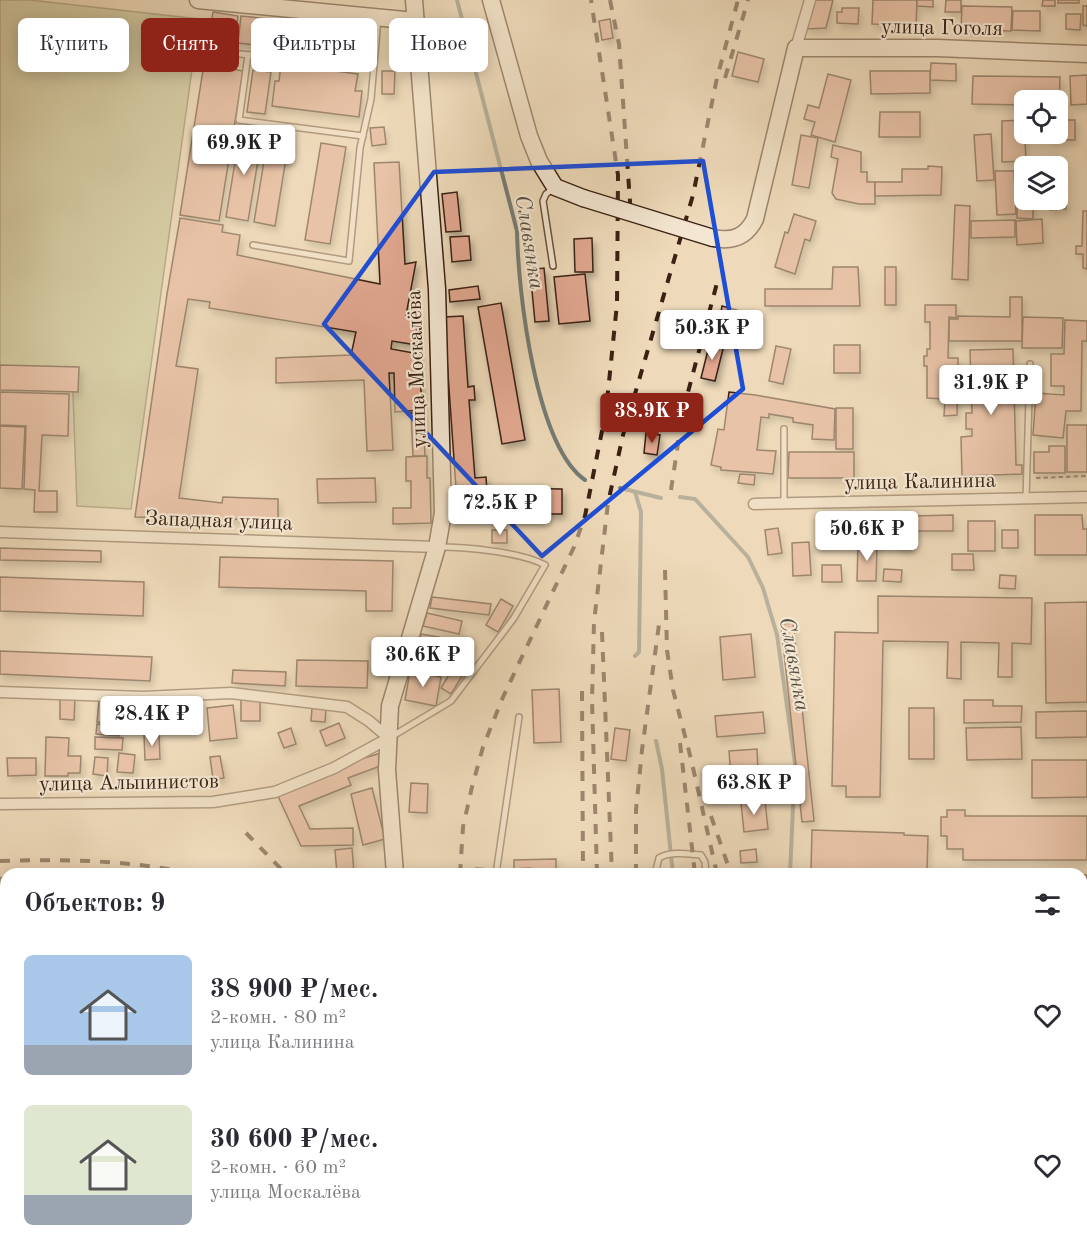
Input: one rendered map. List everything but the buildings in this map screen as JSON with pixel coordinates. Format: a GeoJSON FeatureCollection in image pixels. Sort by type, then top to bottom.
{"type":"FeatureCollection","features":[{"type":"Feature","properties":{"kind":"street"},"geometry":{"type":"LineString","coordinates":[[198,0],[389,18]]}},
{"type":"Feature","properties":{"kind":"street","name":"улица Москалёва"},"geometry":{"type":"LineString","coordinates":[[414,0],[415,18]]}},
{"type":"Feature","properties":{"kind":"street"},"geometry":{"type":"LineString","coordinates":[[491,0],[529,136],[539,161],[555,187],[583,198],[724,240],[741,237],[755,219],[796,48],[810,0]]}},
{"type":"Feature","properties":{"kind":"street","name":"улица Гоголя"},"geometry":{"type":"LineString","coordinates":[[796,48],[937,48],[1087,54]]}},
{"type":"Feature","properties":{"kind":"street","name":"улица Москалёва"},"geometry":{"type":"LineString","coordinates":[[395,868],[387,770],[390,706],[436,547],[443,513],[437,289],[419,72]]}},
{"type":"Feature","properties":{"kind":"street","name":"улица Калинина"},"geometry":{"type":"LineString","coordinates":[[754,504],[1087,497]]}},
{"type":"Feature","properties":{"kind":"street","name":"Западная улица"},"geometry":{"type":"LineString","coordinates":[[0,532],[436,547]]}},
{"type":"Feature","properties":{"kind":"street"},"geometry":{"type":"LineString","coordinates":[[0,692],[143,697],[231,693],[335,705],[346,707],[369,721],[389,738]]}},
{"type":"Feature","properties":{"kind":"street","name":"улица Альпинистов"},"geometry":{"type":"LineString","coordinates":[[0,804],[223,801],[275,792],[334,768],[389,738]]}},
{"type":"Feature","properties":{"kind":"lane"},"geometry":{"type":"LineString","coordinates":[[377,29],[378,17]]}},
{"type":"Feature","properties":{"kind":"lane"},"geometry":{"type":"LineString","coordinates":[[240,54],[251,55]]}},
{"type":"Feature","properties":{"kind":"lane"},"geometry":{"type":"LineString","coordinates":[[248,55],[239,120],[363,136]]}},
{"type":"Feature","properties":{"kind":"lane"},"geometry":{"type":"LineString","coordinates":[[253,245],[349,261],[363,136],[371,99],[373,72]]}},
{"type":"Feature","properties":{"kind":"lane"},"geometry":{"type":"LineString","coordinates":[[553,266],[543,201],[546,194],[555,187]]}},
{"type":"Feature","properties":{"kind":"lane"},"geometry":{"type":"LineString","coordinates":[[1026,499],[1030,364]]}},
{"type":"Feature","properties":{"kind":"lane"},"geometry":{"type":"LineString","coordinates":[[784,429],[784,504]]}},
{"type":"Feature","properties":{"kind":"lane"},"geometry":{"type":"LineString","coordinates":[[389,738],[452,701],[514,618],[545,565],[535,560],[485,551],[436,547]]}},
{"type":"Feature","properties":{"kind":"lane"},"geometry":{"type":"LineString","coordinates":[[497,868],[519,717]]}},
{"type":"Feature","properties":{"kind":"lane"},"geometry":{"type":"LineString","coordinates":[[657,868],[659,858],[678,854],[701,855],[706,868]]}},
{"type":"Feature","properties":{"kind":"path"},"geometry":{"type":"LineString","coordinates":[[1027,478],[1087,477]]}},
{"type":"Feature","properties":{"kind":"highlighted area"},"geometry":{"type":"Polygon","coordinates":[[[703,161],[743,389],[542,556],[324,324],[434,172],[703,161]]]}},
{"type":"Feature","properties":{"kind":"green space"},"geometry":{"type":"Polygon","coordinates":[[[0,0],[30,0],[190,18],[141,18],[141,72],[192,72],[131,509],[77,506],[72,368],[0,369],[0,0]]]}},
{"type":"Feature","properties":{"kind":"waterway","name":"Славянка"},"geometry":{"type":"LineString","coordinates":[[457,0],[517,231],[526,326],[542,401],[553,435],[568,462],[585,480]]}},
{"type":"Feature","properties":{"kind":"waterway","name":"Славянка"},"geometry":{"type":"LineString","coordinates":[[620,488],[661,498]]}},
{"type":"Feature","properties":{"kind":"waterway"},"geometry":{"type":"LineString","coordinates":[[635,492],[641,512],[639,652],[635,656]]}},
{"type":"Feature","properties":{"kind":"waterway","name":"Славянка"},"geometry":{"type":"LineString","coordinates":[[680,497],[695,499],[748,557],[763,588],[777,635],[795,763],[790,868]]}},
{"type":"Feature","properties":{"kind":"waterway"},"geometry":{"type":"LineString","coordinates":[[656,741],[662,769],[672,868]]}},
{"type":"Feature","properties":{"kind":"railway"},"geometry":{"type":"LineString","coordinates":[[460,868],[463,827],[483,747],[503,697],[574,547],[585,516],[606,411],[617,304],[618,175],[591,0]]}},
{"type":"Feature","properties":{"kind":"railway"},"geometry":{"type":"LineString","coordinates":[[610,0],[619,44],[631,216]]}},
{"type":"Feature","properties":{"kind":"railway"},"geometry":{"type":"LineString","coordinates":[[597,868],[592,700],[594,622],[608,503],[623,435],[693,195],[717,78],[738,0]]}},
{"type":"Feature","properties":{"kind":"railway"},"geometry":{"type":"LineString","coordinates":[[725,78],[748,0]]}},
{"type":"Feature","properties":{"kind":"railway"},"geometry":{"type":"LineString","coordinates":[[671,490],[683,411],[717,283]]}},
{"type":"Feature","properties":{"kind":"railway"},"geometry":{"type":"LineString","coordinates":[[665,570],[667,650],[673,690],[716,868]]}},
{"type":"Feature","properties":{"kind":"railway"},"geometry":{"type":"LineString","coordinates":[[636,868],[636,810],[660,617]]}},
{"type":"Feature","properties":{"kind":"railway"},"geometry":{"type":"LineString","coordinates":[[602,632],[612,868]]}},
{"type":"Feature","properties":{"kind":"railway"},"geometry":{"type":"LineString","coordinates":[[582,691],[583,868]]}},
{"type":"Feature","properties":{"kind":"railway"},"geometry":{"type":"LineString","coordinates":[[680,743],[694,868]]}},
{"type":"Feature","properties":{"kind":"railway"},"geometry":{"type":"LineString","coordinates":[[711,816],[729,868]]}},
{"type":"Feature","properties":{"kind":"railway"},"geometry":{"type":"LineString","coordinates":[[246,833],[280,868]]}},
{"type":"Feature","properties":{"kind":"railway"},"geometry":{"type":"LineString","coordinates":[[0,861],[98,862],[162,868]]}}]}
